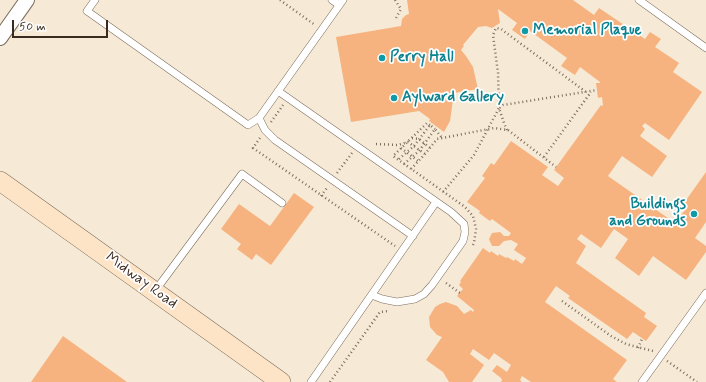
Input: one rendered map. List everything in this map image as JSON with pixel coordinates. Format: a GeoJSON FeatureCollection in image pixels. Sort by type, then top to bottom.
{"type":"FeatureCollection","features":[{"type":"Feature","properties":{"kind":"main road","name":"Midway Road"},"geometry":{"type":"LineString","coordinates":[[0,181],[281,382]]}},
{"type":"Feature","properties":{"kind":"street"},"geometry":{"type":"LineString","coordinates":[[0,38],[27,0]]}},
{"type":"Feature","properties":{"kind":"lane"},"geometry":{"type":"LineString","coordinates":[[95,0],[87,10],[248,125],[259,118],[341,2],[332,0]]}},
{"type":"Feature","properties":{"kind":"lane"},"geometry":{"type":"LineString","coordinates":[[639,0],[706,48]]}},
{"type":"Feature","properties":{"kind":"lane"},"geometry":{"type":"LineString","coordinates":[[278,91],[457,217],[464,224],[465,235],[458,249],[430,289],[418,298],[397,302],[372,295]]}},
{"type":"Feature","properties":{"kind":"lane"},"geometry":{"type":"LineString","coordinates":[[259,118],[265,130],[275,140],[413,236]]}},
{"type":"Feature","properties":{"kind":"lane"},"geometry":{"type":"LineString","coordinates":[[155,291],[242,174],[282,204]]}},
{"type":"Feature","properties":{"kind":"lane"},"geometry":{"type":"LineString","coordinates":[[311,382],[436,202]]}},
{"type":"Feature","properties":{"kind":"lane"},"geometry":{"type":"LineString","coordinates":[[642,382],[706,293]]}},
{"type":"Feature","properties":{"kind":"path"},"geometry":{"type":"LineString","coordinates":[[280,0],[315,25]]}},
{"type":"Feature","properties":{"kind":"path"},"geometry":{"type":"LineString","coordinates":[[395,0],[401,9],[396,18]]}},
{"type":"Feature","properties":{"kind":"path"},"geometry":{"type":"LineString","coordinates":[[508,130],[499,108],[498,73],[493,35],[496,28],[501,29],[586,92]]}},
{"type":"Feature","properties":{"kind":"path"},"geometry":{"type":"LineString","coordinates":[[436,202],[474,155],[499,108],[509,104],[597,90]]}},
{"type":"Feature","properties":{"kind":"path"},"geometry":{"type":"LineString","coordinates":[[544,158],[591,92]]}},
{"type":"Feature","properties":{"kind":"path"},"geometry":{"type":"LineString","coordinates":[[269,124],[283,104]]}},
{"type":"Feature","properties":{"kind":"path"},"geometry":{"type":"LineString","coordinates":[[442,138],[433,127],[427,123],[393,156],[444,191],[465,207],[473,216],[476,229],[474,243],[470,249]]}},
{"type":"Feature","properties":{"kind":"path"},"geometry":{"type":"LineString","coordinates":[[399,159],[433,127]]}},
{"type":"Feature","properties":{"kind":"path"},"geometry":{"type":"LineString","coordinates":[[404,164],[419,151],[433,127]]}},
{"type":"Feature","properties":{"kind":"path"},"geometry":{"type":"LineString","coordinates":[[411,169],[437,139],[488,129],[501,128],[508,130],[556,167]]}},
{"type":"Feature","properties":{"kind":"path"},"geometry":{"type":"LineString","coordinates":[[261,136],[253,148],[396,247]]}},
{"type":"Feature","properties":{"kind":"path"},"geometry":{"type":"LineString","coordinates":[[412,138],[420,139],[430,148]]}},
{"type":"Feature","properties":{"kind":"path"},"geometry":{"type":"LineString","coordinates":[[376,144],[398,145],[408,142]]}},
{"type":"Feature","properties":{"kind":"path"},"geometry":{"type":"LineString","coordinates":[[408,142],[425,154]]}},
{"type":"Feature","properties":{"kind":"path"},"geometry":{"type":"LineString","coordinates":[[398,145],[406,153],[418,161]]}},
{"type":"Feature","properties":{"kind":"path"},"geometry":{"type":"LineString","coordinates":[[336,174],[352,152]]}},
{"type":"Feature","properties":{"kind":"path"},"geometry":{"type":"LineString","coordinates":[[321,196],[328,186]]}},
{"type":"Feature","properties":{"kind":"path"},"geometry":{"type":"LineString","coordinates":[[443,287],[450,278]]}},
{"type":"Feature","properties":{"kind":"path"},"geometry":{"type":"LineString","coordinates":[[446,283],[460,293]]}},
{"type":"Feature","properties":{"kind":"path"},"geometry":{"type":"LineString","coordinates":[[562,301],[611,336],[638,348],[653,351],[697,382]]}},
{"type":"Feature","properties":{"kind":"path"},"geometry":{"type":"LineString","coordinates":[[330,382],[380,312],[394,311]]}},
{"type":"Feature","properties":{"kind":"path"},"geometry":{"type":"LineString","coordinates":[[638,348],[642,339]]}},
{"type":"Feature","properties":{"kind":"building"},"geometry":{"type":"Polygon","coordinates":[[[407,0],[573,0],[594,15],[599,8],[645,39],[650,32],[661,39],[655,47],[679,63],[673,72],[702,92],[669,140],[645,123],[642,126],[645,129],[640,136],[667,156],[652,177],[622,156],[608,176],[675,223],[688,206],[684,203],[706,172],[706,222],[695,238],[706,246],[706,252],[686,280],[653,256],[639,276],[615,258],[628,239],[614,229],[601,248],[581,234],[577,239],[586,246],[576,263],[646,313],[644,317],[657,326],[646,341],[633,332],[627,339],[568,298],[570,296],[556,286],[545,302],[627,360],[613,379],[617,382],[531,382],[522,376],[520,380],[522,382],[501,382],[501,378],[492,371],[497,365],[507,372],[511,365],[494,353],[489,360],[473,349],[470,354],[484,365],[472,382],[449,382],[443,372],[426,360],[442,337],[437,335],[430,327],[429,317],[435,307],[446,302],[457,306],[464,314],[471,310],[473,312],[474,310],[457,296],[463,289],[459,285],[461,282],[460,281],[483,248],[498,256],[499,254],[514,261],[515,259],[522,264],[526,258],[514,250],[518,244],[511,240],[504,241],[499,246],[492,246],[489,239],[492,233],[500,232],[504,236],[509,236],[511,233],[492,219],[490,221],[479,213],[480,211],[467,202],[485,178],[482,176],[491,163],[494,165],[511,141],[548,167],[542,175],[558,186],[564,178],[554,170],[601,105],[603,106],[602,97],[598,98],[596,83],[600,82],[580,67],[575,75],[561,66],[567,58],[530,31],[525,39],[512,30],[517,23],[498,9],[500,23],[492,28],[486,26],[478,27],[463,45],[464,46],[461,50],[473,67],[478,89],[454,93],[450,121],[444,132],[429,121],[430,119],[419,111],[351,122],[336,37],[401,26],[402,19],[409,14],[407,0]]]}},
{"type":"Feature","properties":{"kind":"building"},"geometry":{"type":"Polygon","coordinates":[[[294,193],[314,207],[271,265],[256,254],[252,260],[237,249],[241,244],[221,229],[239,204],[270,226],[294,193]]]}},
{"type":"Feature","properties":{"kind":"building"},"geometry":{"type":"Polygon","coordinates":[[[63,336],[127,382],[31,382],[63,336]]]}},
{"type":"Feature","properties":{"kind":"place","name":"Memorial Plaque"},"geometry":{"type":"Point","coordinates":[525,31]}},
{"type":"Feature","properties":{"kind":"place","name":"Perry Hall"},"geometry":{"type":"Point","coordinates":[382,58]}},
{"type":"Feature","properties":{"kind":"place","name":"Aylward Gallery"},"geometry":{"type":"Point","coordinates":[394,98]}},
{"type":"Feature","properties":{"kind":"place","name":"Buildings and Grounds"},"geometry":{"type":"Point","coordinates":[694,214]}}]}
